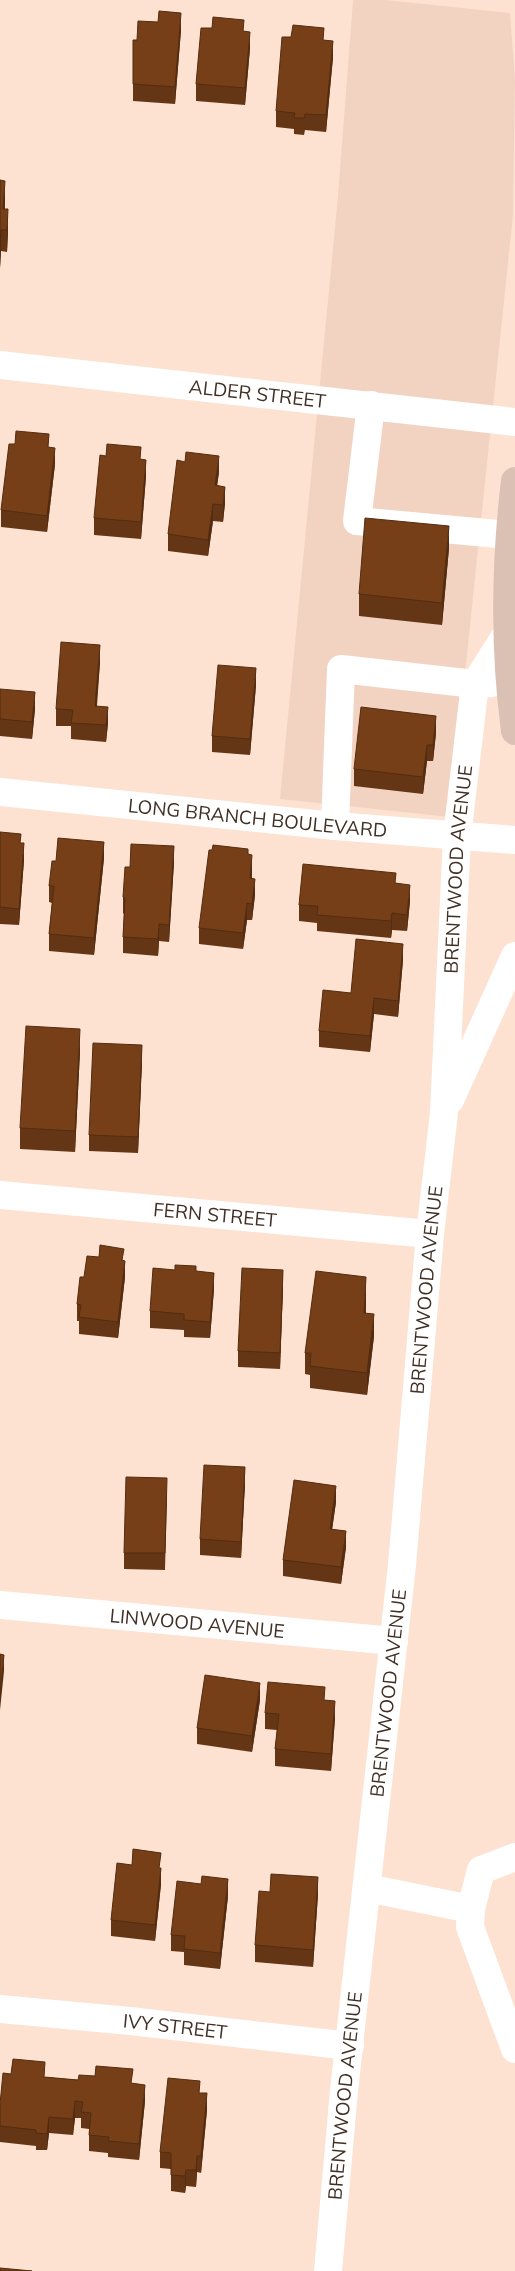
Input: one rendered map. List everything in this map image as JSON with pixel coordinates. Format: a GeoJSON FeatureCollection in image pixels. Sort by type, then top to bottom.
{"type":"FeatureCollection","features":[{"type":"Feature","properties":{"kind":"main road"},"geometry":{"type":"LineString","coordinates":[[515,482],[509,535],[506,635],[508,681],[515,732]]}},
{"type":"Feature","properties":{"kind":"street","name":"ALDER STREET"},"geometry":{"type":"LineString","coordinates":[[0,365],[515,422]]}},
{"type":"Feature","properties":{"kind":"street"},"geometry":{"type":"LineString","coordinates":[[371,405],[357,521],[509,535]]}},
{"type":"Feature","properties":{"kind":"street","name":"BRENTWOOD AVENUE"},"geometry":{"type":"LineString","coordinates":[[328,2271],[350,2046],[394,1640],[430,1234],[444,1113],[457,836],[475,684],[506,635]]}},
{"type":"Feature","properties":{"kind":"street"},"geometry":{"type":"LineString","coordinates":[[335,826],[341,670],[475,684],[508,681]]}},
{"type":"Feature","properties":{"kind":"street","name":"LONG BRANCH BOULEVARD"},"geometry":{"type":"LineString","coordinates":[[0,792],[335,826],[515,840]]}},
{"type":"Feature","properties":{"kind":"street","name":"BRENTWOOD AVENUE"},"geometry":{"type":"LineString","coordinates":[[444,1113],[515,956]]}},
{"type":"Feature","properties":{"kind":"street","name":"FERN STREET"},"geometry":{"type":"LineString","coordinates":[[0,1195],[430,1234]]}},
{"type":"Feature","properties":{"kind":"street","name":"LINWOOD AVENUE"},"geometry":{"type":"LineString","coordinates":[[0,1605],[394,1640]]}},
{"type":"Feature","properties":{"kind":"street"},"geometry":{"type":"LineString","coordinates":[[515,1858],[481,1870],[471,1909],[470,1927],[515,2049]]}},
{"type":"Feature","properties":{"kind":"street"},"geometry":{"type":"LineString","coordinates":[[367,1888],[471,1909]]}},
{"type":"Feature","properties":{"kind":"street","name":"IVY STREET"},"geometry":{"type":"LineString","coordinates":[[0,2009],[130,2021],[350,2046]]}},
{"type":"Feature","properties":{"kind":"shaded area"},"geometry":{"type":"Polygon","coordinates":[[[353,0],[386,0],[510,13],[515,79],[513,215],[450,817],[280,799],[338,196],[353,0]]]}},
{"type":"Feature","properties":{"kind":"building"},"geometry":{"type":"Polygon","coordinates":[[[159,11],[181,13],[175,87],[133,84],[133,40],[137,40],[138,21],[158,22],[159,11]]]}},
{"type":"Feature","properties":{"kind":"building"},"geometry":{"type":"Polygon","coordinates":[[[213,17],[244,20],[243,31],[250,32],[245,88],[196,84],[201,28],[212,28],[213,17]]]}},
{"type":"Feature","properties":{"kind":"building"},"geometry":{"type":"Polygon","coordinates":[[[293,25],[324,28],[323,40],[333,41],[326,115],[305,114],[304,118],[294,118],[295,113],[276,111],[282,37],[291,37],[293,25]]]}},
{"type":"Feature","properties":{"kind":"building"},"geometry":{"type":"Polygon","coordinates":[[[0,180],[5,181],[3,209],[8,209],[7,230],[1,230],[0,247],[0,180]]]}},
{"type":"Feature","properties":{"kind":"building"},"geometry":{"type":"Polygon","coordinates":[[[16,431],[49,434],[48,447],[55,448],[47,516],[1,510],[9,444],[15,444],[16,431]]]}},
{"type":"Feature","properties":{"kind":"building"},"geometry":{"type":"Polygon","coordinates":[[[107,444],[141,447],[140,459],[146,460],[141,522],[94,518],[100,455],[106,456],[107,444]]]}},
{"type":"Feature","properties":{"kind":"building"},"geometry":{"type":"Polygon","coordinates":[[[186,452],[219,456],[215,485],[225,487],[223,505],[213,504],[208,540],[168,534],[177,460],[185,462],[186,452]]]}},
{"type":"Feature","properties":{"kind":"building"},"geometry":{"type":"Polygon","coordinates":[[[365,518],[449,526],[442,603],[359,594],[365,518]]]}},
{"type":"Feature","properties":{"kind":"building"},"geometry":{"type":"Polygon","coordinates":[[[61,642],[100,645],[95,706],[108,707],[106,725],[71,723],[73,710],[56,709],[61,642]]]}},
{"type":"Feature","properties":{"kind":"building"},"geometry":{"type":"Polygon","coordinates":[[[218,665],[256,668],[250,739],[212,736],[218,665]]]}},
{"type":"Feature","properties":{"kind":"building"},"geometry":{"type":"Polygon","coordinates":[[[0,689],[35,692],[32,722],[0,719],[0,689]]]}},
{"type":"Feature","properties":{"kind":"building"},"geometry":{"type":"Polygon","coordinates":[[[361,707],[436,716],[433,745],[427,745],[423,777],[354,769],[361,707]]]}},
{"type":"Feature","properties":{"kind":"building"},"geometry":{"type":"Polygon","coordinates":[[[0,832],[21,834],[20,843],[24,843],[19,909],[0,907],[0,832]]]}},
{"type":"Feature","properties":{"kind":"building"},"geometry":{"type":"Polygon","coordinates":[[[58,838],[104,842],[94,938],[49,934],[54,886],[49,886],[52,861],[56,861],[58,838]]]}},
{"type":"Feature","properties":{"kind":"building"},"geometry":{"type":"Polygon","coordinates":[[[131,844],[174,846],[169,925],[159,924],[158,939],[123,937],[125,867],[130,867],[131,844]]]}},
{"type":"Feature","properties":{"kind":"building"},"geometry":{"type":"Polygon","coordinates":[[[213,845],[248,849],[248,854],[252,855],[250,878],[255,879],[252,904],[247,903],[243,933],[199,928],[209,850],[212,850],[213,845]]]}},
{"type":"Feature","properties":{"kind":"building"},"geometry":{"type":"Polygon","coordinates":[[[303,864],[396,873],[395,883],[410,885],[407,915],[392,913],[391,921],[317,915],[318,906],[299,905],[303,864]]]}},
{"type":"Feature","properties":{"kind":"building"},"geometry":{"type":"Polygon","coordinates":[[[356,939],[403,944],[398,1001],[374,998],[370,1036],[319,1031],[323,990],[351,993],[356,939]]]}},
{"type":"Feature","properties":{"kind":"building"},"geometry":{"type":"Polygon","coordinates":[[[26,1026],[80,1029],[75,1131],[20,1128],[26,1026]]]}},
{"type":"Feature","properties":{"kind":"building"},"geometry":{"type":"Polygon","coordinates":[[[93,1043],[142,1045],[138,1137],[89,1135],[93,1043]]]}},
{"type":"Feature","properties":{"kind":"building"},"geometry":{"type":"Polygon","coordinates":[[[100,1245],[124,1249],[122,1260],[125,1261],[118,1322],[79,1317],[81,1305],[77,1304],[80,1277],[84,1277],[87,1256],[99,1257],[100,1245]]]}},
{"type":"Feature","properties":{"kind":"building"},"geometry":{"type":"Polygon","coordinates":[[[175,1265],[196,1266],[196,1271],[214,1273],[210,1322],[184,1320],[184,1314],[150,1311],[153,1268],[175,1270],[175,1265]]]}},
{"type":"Feature","properties":{"kind":"building"},"geometry":{"type":"Polygon","coordinates":[[[242,1268],[283,1270],[280,1353],[238,1351],[242,1268]]]}},
{"type":"Feature","properties":{"kind":"building"},"geometry":{"type":"Polygon","coordinates":[[[316,1271],[366,1277],[364,1313],[374,1314],[367,1373],[310,1366],[311,1353],[305,1353],[316,1271]]]}},
{"type":"Feature","properties":{"kind":"building"},"geometry":{"type":"Polygon","coordinates":[[[204,1465],[245,1467],[241,1542],[200,1539],[204,1465]]]}},
{"type":"Feature","properties":{"kind":"building"},"geometry":{"type":"Polygon","coordinates":[[[126,1477],[167,1478],[165,1553],[124,1553],[126,1477]]]}},
{"type":"Feature","properties":{"kind":"building"},"geometry":{"type":"Polygon","coordinates":[[[294,1480],[336,1486],[330,1529],[346,1531],[341,1567],[283,1560],[294,1480]]]}},
{"type":"Feature","properties":{"kind":"building"},"geometry":{"type":"Polygon","coordinates":[[[0,1654],[4,1655],[0,1693],[0,1654]]]}},
{"type":"Feature","properties":{"kind":"building"},"geometry":{"type":"Polygon","coordinates":[[[205,1675],[260,1683],[252,1736],[197,1728],[205,1675]]]}},
{"type":"Feature","properties":{"kind":"building"},"geometry":{"type":"Polygon","coordinates":[[[268,1682],[325,1687],[324,1700],[335,1701],[331,1754],[275,1749],[279,1714],[265,1713],[268,1682]]]}},
{"type":"Feature","properties":{"kind":"building"},"geometry":{"type":"Polygon","coordinates":[[[133,1849],[161,1853],[155,1925],[111,1920],[117,1863],[132,1865],[133,1849]]]}},
{"type":"Feature","properties":{"kind":"building"},"geometry":{"type":"Polygon","coordinates":[[[271,1874],[318,1877],[313,1950],[255,1945],[259,1891],[270,1892],[271,1874]]]}},
{"type":"Feature","properties":{"kind":"building"},"geometry":{"type":"Polygon","coordinates":[[[202,1876],[228,1879],[220,1953],[184,1949],[185,1936],[171,1935],[177,1881],[201,1884],[202,1876]]]}},
{"type":"Feature","properties":{"kind":"building"},"geometry":{"type":"Polygon","coordinates":[[[13,2059],[45,2062],[44,2077],[78,2080],[79,2075],[95,2076],[96,2066],[133,2069],[131,2083],[145,2085],[139,2144],[108,2141],[109,2137],[89,2135],[91,2113],[81,2112],[83,2102],[75,2101],[73,2119],[49,2117],[47,2134],[36,2133],[36,2130],[0,2126],[3,2073],[11,2074],[13,2059]]]}},
{"type":"Feature","properties":{"kind":"building"},"geometry":{"type":"Polygon","coordinates":[[[168,2078],[200,2081],[199,2093],[207,2093],[201,2156],[197,2156],[196,2170],[186,2170],[185,2176],[171,2175],[171,2153],[160,2152],[168,2078]]]}},
{"type":"Feature","properties":{"kind":"building"},"geometry":{"type":"Polygon","coordinates":[[[0,2268],[32,2271],[0,2271],[0,2268]]]}}]}
